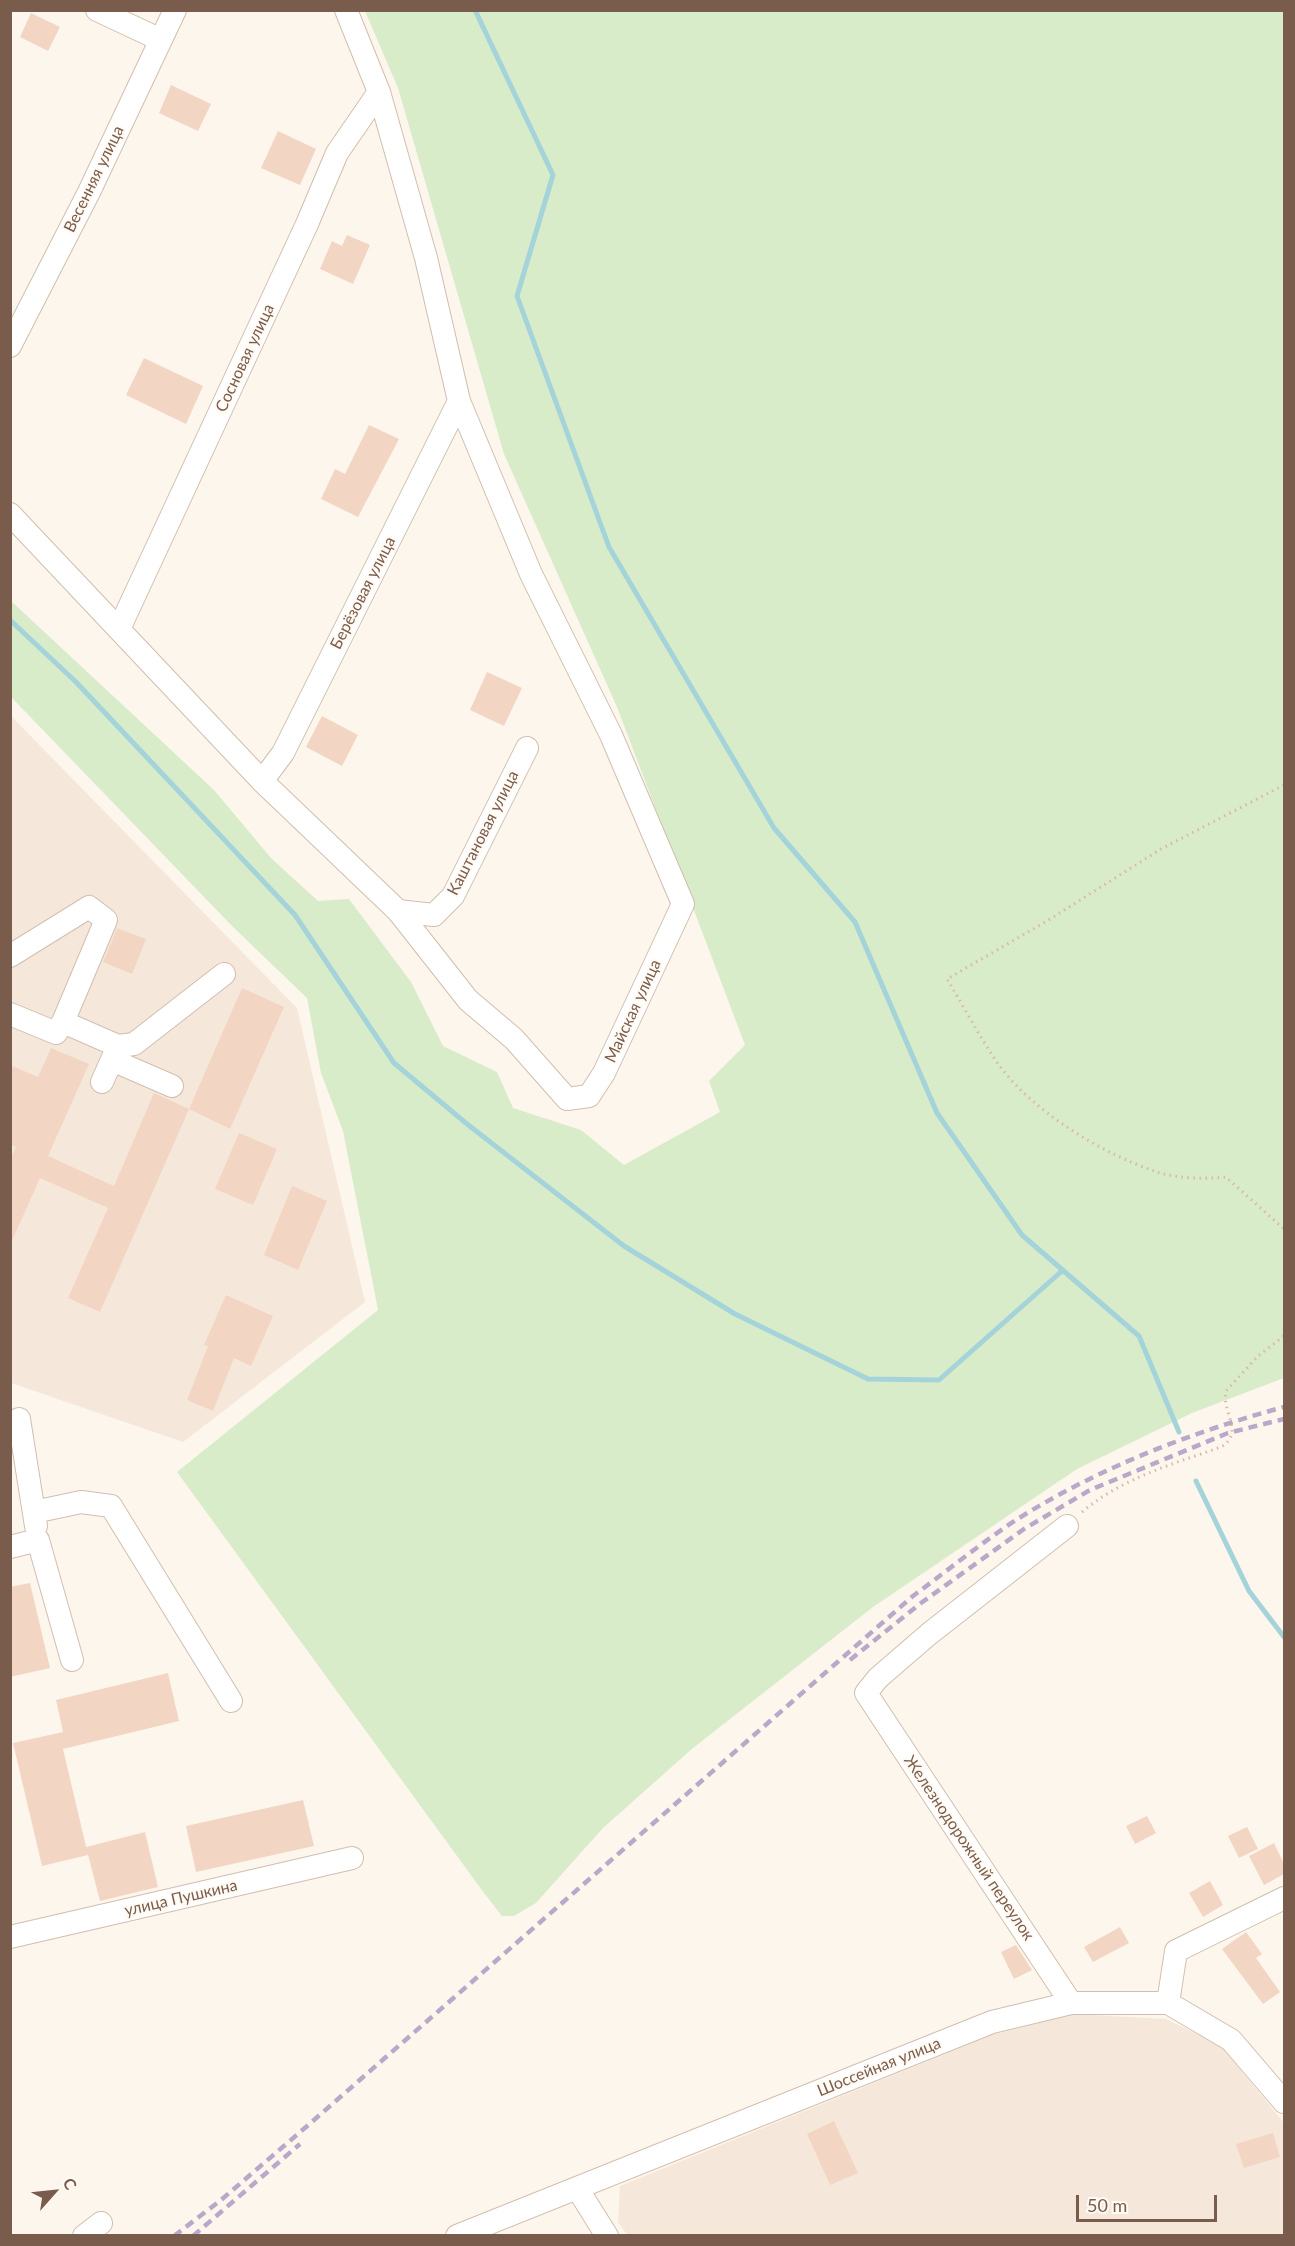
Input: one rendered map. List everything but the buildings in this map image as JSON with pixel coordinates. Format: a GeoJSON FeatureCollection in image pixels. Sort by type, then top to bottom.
{"type":"FeatureCollection","features":[{"type":"Feature","properties":{"kind":"street"},"geometry":{"type":"LineString","coordinates":[[98,10],[161,40]]}},
{"type":"Feature","properties":{"kind":"street","name":"Весенняя улица"},"geometry":{"type":"LineString","coordinates":[[10,346],[89,192],[175,10]]}},
{"type":"Feature","properties":{"kind":"street"},"geometry":{"type":"LineString","coordinates":[[346,10],[379,92],[426,258],[459,401]]}},
{"type":"Feature","properties":{"kind":"street","name":"Сосновая улица"},"geometry":{"type":"LineString","coordinates":[[119,629],[308,224],[337,153],[379,92]]}},
{"type":"Feature","properties":{"kind":"street","name":"Берёзовая улица"},"geometry":{"type":"LineString","coordinates":[[262,781],[283,753],[459,401]]}},
{"type":"Feature","properties":{"kind":"street","name":"Майская улица"},"geometry":{"type":"LineString","coordinates":[[398,911],[468,1000],[514,1039],[567,1099],[589,1096],[604,1073],[682,904],[611,735],[531,574],[459,401]]}},
{"type":"Feature","properties":{"kind":"street"},"geometry":{"type":"LineString","coordinates":[[10,514],[262,781],[398,911]]}},
{"type":"Feature","properties":{"kind":"street","name":"Каштановая улица"},"geometry":{"type":"LineString","coordinates":[[398,911],[434,915],[453,896],[526,748]]}},
{"type":"Feature","properties":{"kind":"street"},"geometry":{"type":"LineString","coordinates":[[10,956],[89,907],[106,920],[63,1022],[56,1033],[10,1014]]}},
{"type":"Feature","properties":{"kind":"street"},"geometry":{"type":"LineString","coordinates":[[102,1082],[115,1053],[134,1044],[224,974]]}},
{"type":"Feature","properties":{"kind":"street"},"geometry":{"type":"LineString","coordinates":[[63,1022],[172,1086]]}},
{"type":"Feature","properties":{"kind":"street"},"geometry":{"type":"LineString","coordinates":[[19,1419],[38,1540],[72,1660]]}},
{"type":"Feature","properties":{"kind":"street"},"geometry":{"type":"LineString","coordinates":[[34,1512],[81,1502],[111,1506],[231,1701]]}},
{"type":"Feature","properties":{"kind":"street","name":"Железнодорожный переулок"},"geometry":{"type":"LineString","coordinates":[[1067,1526],[928,1634],[878,1678],[866,1693],[1071,2003]]}},
{"type":"Feature","properties":{"kind":"street"},"geometry":{"type":"LineString","coordinates":[[10,1547],[38,1540]]}},
{"type":"Feature","properties":{"kind":"street","name":"улица Пушкина"},"geometry":{"type":"LineString","coordinates":[[10,1937],[352,1858]]}},
{"type":"Feature","properties":{"kind":"street"},"geometry":{"type":"LineString","coordinates":[[1284,1898],[1176,1952],[1168,2003],[1232,2040],[1284,2102]]}},
{"type":"Feature","properties":{"kind":"street","name":"Шоссейная улица"},"geometry":{"type":"LineString","coordinates":[[457,2235],[992,2022],[1071,2003],[1168,2003]]}},
{"type":"Feature","properties":{"kind":"street"},"geometry":{"type":"LineString","coordinates":[[577,2188],[607,2235]]}},
{"type":"Feature","properties":{"kind":"path"},"geometry":{"type":"LineString","coordinates":[[1284,785],[1161,849],[1047,921],[947,979],[999,1066],[1023,1093],[1055,1117],[1102,1148],[1160,1173],[1207,1179],[1226,1177],[1284,1229]]}},
{"type":"Feature","properties":{"kind":"path"},"geometry":{"type":"LineString","coordinates":[[1067,1526],[1096,1500],[1138,1477],[1221,1447],[1231,1440],[1233,1432],[1226,1391],[1258,1356],[1284,1336]]}},
{"type":"Feature","properties":{"kind":"shaded area"},"geometry":{"type":"Polygon","coordinates":[[[10,715],[297,1008],[365,1302],[183,1442],[11,1383],[10,715]]]}},
{"type":"Feature","properties":{"kind":"shaded area"},"geometry":{"type":"Polygon","coordinates":[[[1074,2014],[1166,2019],[1220,2045],[1284,2123],[1284,2235],[628,2236],[618,2222],[620,2186],[992,2035],[1074,2014]]]}},
{"type":"Feature","properties":{"kind":"green space"},"geometry":{"type":"Polygon","coordinates":[[[365,11],[1284,11],[1284,1378],[1192,1413],[1077,1469],[873,1607],[693,1748],[603,1828],[536,1903],[514,1916],[502,1916],[484,1893],[177,1472],[378,1310],[343,1131],[321,1073],[307,998],[233,927],[11,697],[10,600],[214,790],[271,858],[318,901],[349,899],[411,982],[443,1046],[497,1072],[513,1108],[581,1130],[624,1165],[720,1112],[709,1081],[745,1045],[617,707],[504,454],[398,88],[365,11]]]}},
{"type":"Feature","properties":{"kind":"waterway"},"geometry":{"type":"LineString","coordinates":[[475,10],[553,175],[517,296],[609,547],[774,828],[855,922],[937,1113],[1022,1235],[1139,1336],[1179,1432]]}},
{"type":"Feature","properties":{"kind":"waterway"},"geometry":{"type":"LineString","coordinates":[[10,620],[76,682],[295,915],[394,1063],[467,1124],[624,1246],[735,1314],[868,1379],[939,1380],[1063,1270]]}},
{"type":"Feature","properties":{"kind":"waterway"},"geometry":{"type":"LineString","coordinates":[[1196,1481],[1249,1591],[1284,1637]]}},
{"type":"Feature","properties":{"kind":"railway"},"geometry":{"type":"LineString","coordinates":[[174,2236],[221,2200],[306,2127],[913,1596],[977,1548],[1047,1501],[1113,1468],[1180,1440],[1284,1407]]}},
{"type":"Feature","properties":{"kind":"railway"},"geometry":{"type":"LineString","coordinates":[[850,1660],[921,1603],[1024,1529],[1090,1490],[1228,1433],[1284,1419]]}},
{"type":"Feature","properties":{"kind":"railway"},"geometry":{"type":"LineString","coordinates":[[193,2236],[300,2144]]}}]}
